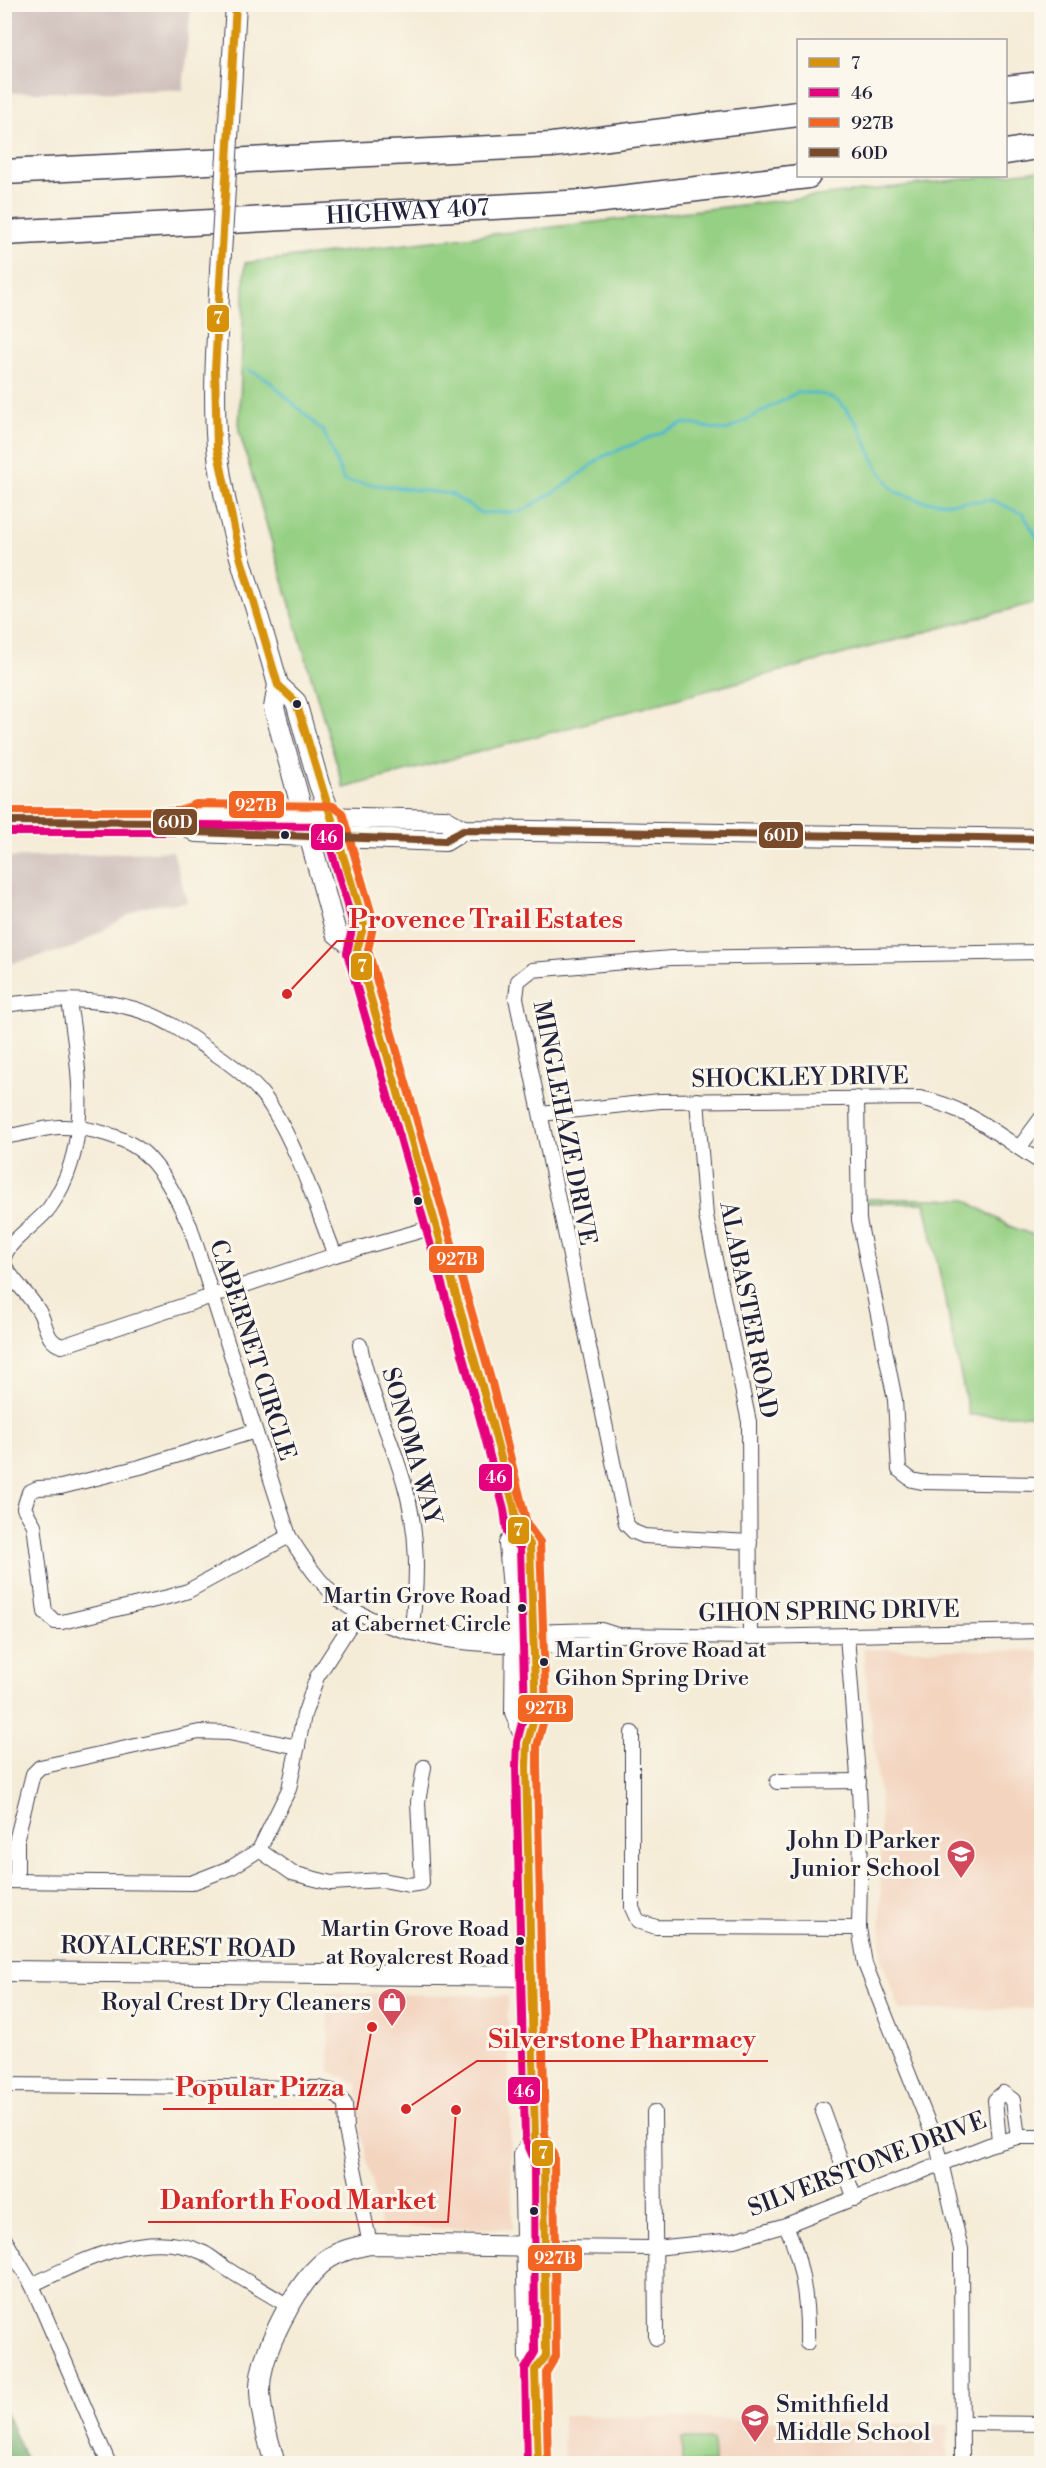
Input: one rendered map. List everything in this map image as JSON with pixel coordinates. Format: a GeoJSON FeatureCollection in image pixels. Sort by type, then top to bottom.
{"type":"FeatureCollection","features":[{"type":"Feature","properties":{"kind":"highway"},"geometry":{"type":"LineString","coordinates":[[1007,88],[1041,84]]}},
{"type":"Feature","properties":{"kind":"highway"},"geometry":{"type":"LineString","coordinates":[[4,172],[552,145],[797,114]]}},
{"type":"Feature","properties":{"kind":"highway"},"geometry":{"type":"LineString","coordinates":[[1007,152],[1041,146]]}},
{"type":"Feature","properties":{"kind":"highway","name":"HIGHWAY 407"},"geometry":{"type":"LineString","coordinates":[[4,233],[586,202],[799,177]]}},
{"type":"Feature","properties":{"kind":"main road"},"geometry":{"type":"LineString","coordinates":[[236,4],[215,371],[217,448],[240,556],[278,685],[274,708],[309,837],[317,857],[336,933],[357,950]]}},
{"type":"Feature","properties":{"kind":"main road"},"geometry":{"type":"LineString","coordinates":[[278,685],[296,702],[319,784],[339,838],[364,924],[357,950],[399,1089],[434,1227],[494,1429],[517,1529],[530,1544],[526,1638],[536,1712],[527,1744],[535,2138],[524,2155],[536,2247],[529,2357],[536,2370],[538,2463]]}},
{"type":"Feature","properties":{"kind":"main road"},"geometry":{"type":"LineString","coordinates":[[4,821],[182,822],[196,814],[332,816],[445,820],[463,830],[1041,839]]}},
{"type":"Feature","properties":{"kind":"main road"},"geometry":{"type":"LineString","coordinates":[[182,822],[196,832],[339,838],[445,841],[463,830]]}},
{"type":"Feature","properties":{"kind":"main road","name":"ROYALCREST ROAD"},"geometry":{"type":"LineString","coordinates":[[4,1971],[531,1976]]}},
{"type":"Feature","properties":{"kind":"main road","name":"SILVERSTONE DRIVE"},"geometry":{"type":"LineString","coordinates":[[275,2463],[264,2419],[260,2386],[268,2347],[290,2307],[320,2265],[349,2248],[370,2244],[536,2247]]}},
{"type":"Feature","properties":{"kind":"street","name":"MINGLEHAZE DRIVE"},"geometry":{"type":"LineString","coordinates":[[750,1542],[644,1536],[634,1532],[626,1524],[568,1257],[516,989],[524,974],[532,970],[671,958],[1041,952]]}},
{"type":"Feature","properties":{"kind":"street"},"geometry":{"type":"LineString","coordinates":[[4,1005],[49,999],[94,1001],[159,1018],[225,1060],[259,1089],[272,1108],[297,1155],[335,1255]]}},
{"type":"Feature","properties":{"kind":"street"},"geometry":{"type":"LineString","coordinates":[[4,1258],[8,1247],[38,1222],[59,1193],[66,1178],[82,1099],[80,1068],[69,1001]]}},
{"type":"Feature","properties":{"kind":"street","name":"SHOCKLEY DRIVE"},"geometry":{"type":"LineString","coordinates":[[541,1114],[660,1101],[898,1097],[934,1100],[976,1118],[1041,1163]]}},
{"type":"Feature","properties":{"kind":"street"},"geometry":{"type":"LineString","coordinates":[[857,1098],[859,1220],[895,1400],[899,1470],[912,1480],[922,1482],[1041,1484]]}},
{"type":"Feature","properties":{"kind":"street","name":"ALABASTER ROAD"},"geometry":{"type":"LineString","coordinates":[[697,1100],[706,1216],[749,1422],[750,1637]]}},
{"type":"Feature","properties":{"kind":"street"},"geometry":{"type":"LineString","coordinates":[[1019,1148],[1041,1117]]}},
{"type":"Feature","properties":{"kind":"street","name":"CABERNET CIRCLE"},"geometry":{"type":"LineString","coordinates":[[4,1137],[56,1127],[78,1127],[105,1134],[149,1158],[176,1195],[190,1226],[289,1536],[329,1588],[358,1613],[411,1633],[431,1635],[447,1632],[526,1638]]}},
{"type":"Feature","properties":{"kind":"street"},"geometry":{"type":"LineString","coordinates":[[4,1264],[8,1273],[37,1308],[50,1338],[62,1346],[212,1294],[434,1227]]}},
{"type":"Feature","properties":{"kind":"street","name":"SONOMA WAY"},"geometry":{"type":"LineString","coordinates":[[360,1345],[368,1376],[406,1489],[415,1530],[417,1589],[411,1633]]}},
{"type":"Feature","properties":{"kind":"street"},"geometry":{"type":"LineString","coordinates":[[255,1431],[140,1467],[61,1487],[38,1488],[29,1492],[24,1508],[34,1525],[45,1612],[55,1623],[172,1596],[188,1591],[289,1536]]}},
{"type":"Feature","properties":{"kind":"street"},"geometry":{"type":"LineString","coordinates":[[298,1747],[229,1733],[199,1732],[40,1767],[33,1774],[30,1782],[17,1837],[11,1881],[191,1883],[232,1867],[259,1850],[289,1789],[298,1747],[304,1715],[317,1677],[358,1613]]}},
{"type":"Feature","properties":{"kind":"street","name":"GIHON SPRING DRIVE"},"geometry":{"type":"LineString","coordinates":[[526,1638],[603,1644],[617,1635],[750,1637],[971,1631],[1041,1632]]}},
{"type":"Feature","properties":{"kind":"street"},"geometry":{"type":"LineString","coordinates":[[846,1636],[859,1781],[861,1829],[859,1928],[864,1964],[937,2145],[961,2248],[962,2463]]}},
{"type":"Feature","properties":{"kind":"street"},"geometry":{"type":"LineString","coordinates":[[632,1733],[632,1908],[638,1921],[656,1927],[859,1928]]}},
{"type":"Feature","properties":{"kind":"street"},"geometry":{"type":"LineString","coordinates":[[259,1850],[292,1873],[331,1883],[383,1880],[409,1885],[422,1883],[418,1802],[423,1767]]}},
{"type":"Feature","properties":{"kind":"street"},"geometry":{"type":"LineString","coordinates":[[777,1782],[859,1781]]}},
{"type":"Feature","properties":{"kind":"street"},"geometry":{"type":"LineString","coordinates":[[4,2085],[319,2088],[333,2091],[345,2104],[346,2130],[370,2244]]}},
{"type":"Feature","properties":{"kind":"street"},"geometry":{"type":"LineString","coordinates":[[999,2141],[995,2100],[1003,2093],[1012,2100],[1018,2137]]}},
{"type":"Feature","properties":{"kind":"street"},"geometry":{"type":"LineString","coordinates":[[822,2109],[855,2199]]}},
{"type":"Feature","properties":{"kind":"street"},"geometry":{"type":"LineString","coordinates":[[654,2112],[656,2338]]}},
{"type":"Feature","properties":{"kind":"street","name":"SILVERSTONE DRIVE"},"geometry":{"type":"LineString","coordinates":[[536,2247],[656,2248],[734,2240],[786,2225],[999,2141],[1018,2137],[1041,2137]]}},
{"type":"Feature","properties":{"kind":"street"},"geometry":{"type":"LineString","coordinates":[[786,2225],[801,2263],[808,2320],[807,2343]]}},
{"type":"Feature","properties":{"kind":"street"},"geometry":{"type":"LineString","coordinates":[[4,2238],[32,2285],[109,2463]]}},
{"type":"Feature","properties":{"kind":"street"},"geometry":{"type":"LineString","coordinates":[[32,2285],[78,2262],[110,2250],[131,2246],[180,2246],[204,2253],[290,2307]]}},
{"type":"Feature","properties":{"kind":"street"},"geometry":{"type":"LineString","coordinates":[[962,2423],[1041,2424]]}},
{"type":"Feature","properties":{"kind":"shaded area"},"geometry":{"type":"Polygon","coordinates":[[[4,5],[191,5],[183,90],[5,93],[4,5]]]}},
{"type":"Feature","properties":{"kind":"shaded area"},"geometry":{"type":"Polygon","coordinates":[[[173,851],[187,902],[142,907],[73,948],[5,965],[5,858],[173,851]]]}},
{"type":"Feature","properties":{"kind":"shaded area"},"geometry":{"type":"Polygon","coordinates":[[[863,1649],[1041,1651],[1041,2009],[900,2010],[881,1957],[880,1799],[863,1649]]]}},
{"type":"Feature","properties":{"kind":"shaded area"},"geometry":{"type":"Polygon","coordinates":[[[327,1993],[507,1996],[513,2229],[381,2227],[358,2119],[357,2083],[330,2072],[327,1993]]]}},
{"type":"Feature","properties":{"kind":"shaded area","name":"Smithfield Middle School"},"geometry":{"type":"Polygon","coordinates":[[[562,2415],[948,2425],[947,2463],[564,2463],[562,2415]]]}},
{"type":"Feature","properties":{"kind":"green space"},"geometry":{"type":"Polygon","coordinates":[[[1041,170],[1041,601],[344,788],[239,431],[245,263],[981,177],[1007,177],[1007,174],[1041,170]]]}},
{"type":"Feature","properties":{"kind":"green space"},"geometry":{"type":"Polygon","coordinates":[[[865,1199],[964,1199],[1009,1226],[1041,1238],[1041,1415],[969,1415],[925,1203],[865,1203],[865,1199]]]}},
{"type":"Feature","properties":{"kind":"green space"},"geometry":{"type":"Polygon","coordinates":[[[5,2411],[28,2463],[5,2463],[5,2411]]]}},
{"type":"Feature","properties":{"kind":"green space"},"geometry":{"type":"Polygon","coordinates":[[[682,2439],[713,2439],[714,2463],[682,2463],[682,2439]]]}},
{"type":"Feature","properties":{"kind":"waterway"},"geometry":{"type":"LineString","coordinates":[[247,369],[268,380],[324,432],[344,481],[451,494],[481,513],[520,512],[563,487],[602,457],[685,423],[726,431],[798,392],[825,395],[840,402],[859,426],[876,465],[894,491],[922,501],[947,503],[992,500],[1023,514],[1042,546]]}},
{"type":"Feature","properties":{"kind":"waterway"},"geometry":{"type":"LineString","coordinates":[[4,2456],[7,2464]]}},
{"type":"Feature","properties":{"kind":"transit line","name":"7"},"geometry":{"type":"LineString","coordinates":[[236,4],[215,371],[217,448],[240,556],[278,685],[296,702],[364,924],[357,950],[482,1386],[514,1507],[517,1529],[530,1544],[536,1712],[527,1744],[526,1767],[535,2138],[544,2156],[546,2356],[535,2370],[538,2464]]}},
{"type":"Feature","properties":{"kind":"transit line","name":"927B"},"geometry":{"type":"LineString","coordinates":[[4,811],[179,811],[196,804],[333,806],[342,813],[374,922],[368,950],[492,1383],[527,1524],[540,1542],[546,1712],[537,1746],[537,1767],[545,2135],[554,2156],[556,2356],[546,2373],[548,2464]]}},
{"type":"Feature","properties":{"kind":"transit line","name":"60D"},"geometry":{"type":"LineString","coordinates":[[4,821],[182,822],[196,832],[445,841],[463,830],[1042,839]]}},
{"type":"Feature","properties":{"kind":"transit line","name":"46"},"geometry":{"type":"LineString","coordinates":[[4,832],[182,832],[199,825],[324,826],[353,924],[347,953],[472,1389],[504,1509],[507,1532],[520,1548],[525,1711],[517,1742],[516,1767],[525,2138],[534,2159],[535,2352],[525,2369],[527,2464]]}},
{"type":"Feature","properties":{"kind":"place","name":"Provence Trail Estates"},"geometry":{"type":"Point","coordinates":[287,994]}},
{"type":"Feature","properties":{"kind":"place","name":"Martin Grove Road at Cabernet Circle"},"geometry":{"type":"Point","coordinates":[522,1608]}},
{"type":"Feature","properties":{"kind":"place","name":"Martin Grove Road at Gihon Spring Drive"},"geometry":{"type":"Point","coordinates":[544,1662]}},
{"type":"Feature","properties":{"kind":"place","name":"John D Parker Junior School"},"geometry":{"type":"Point","coordinates":[961,1880]}},
{"type":"Feature","properties":{"kind":"place","name":"Martin Grove Road at Royalcrest Road"},"geometry":{"type":"Point","coordinates":[520,1941]}},
{"type":"Feature","properties":{"kind":"place","name":"Popular Pizza"},"geometry":{"type":"Point","coordinates":[372,2027]}},
{"type":"Feature","properties":{"kind":"place","name":"Royal Crest Dry Cleaners"},"geometry":{"type":"Point","coordinates":[392,2028]}},
{"type":"Feature","properties":{"kind":"place","name":"Silverstone Pharmacy"},"geometry":{"type":"Point","coordinates":[406,2109]}},
{"type":"Feature","properties":{"kind":"place","name":"Danforth Food Market"},"geometry":{"type":"Point","coordinates":[456,2110]}},
{"type":"Feature","properties":{"kind":"place","name":"Smithfield Middle School"},"geometry":{"type":"Point","coordinates":[755,2444]}}]}
